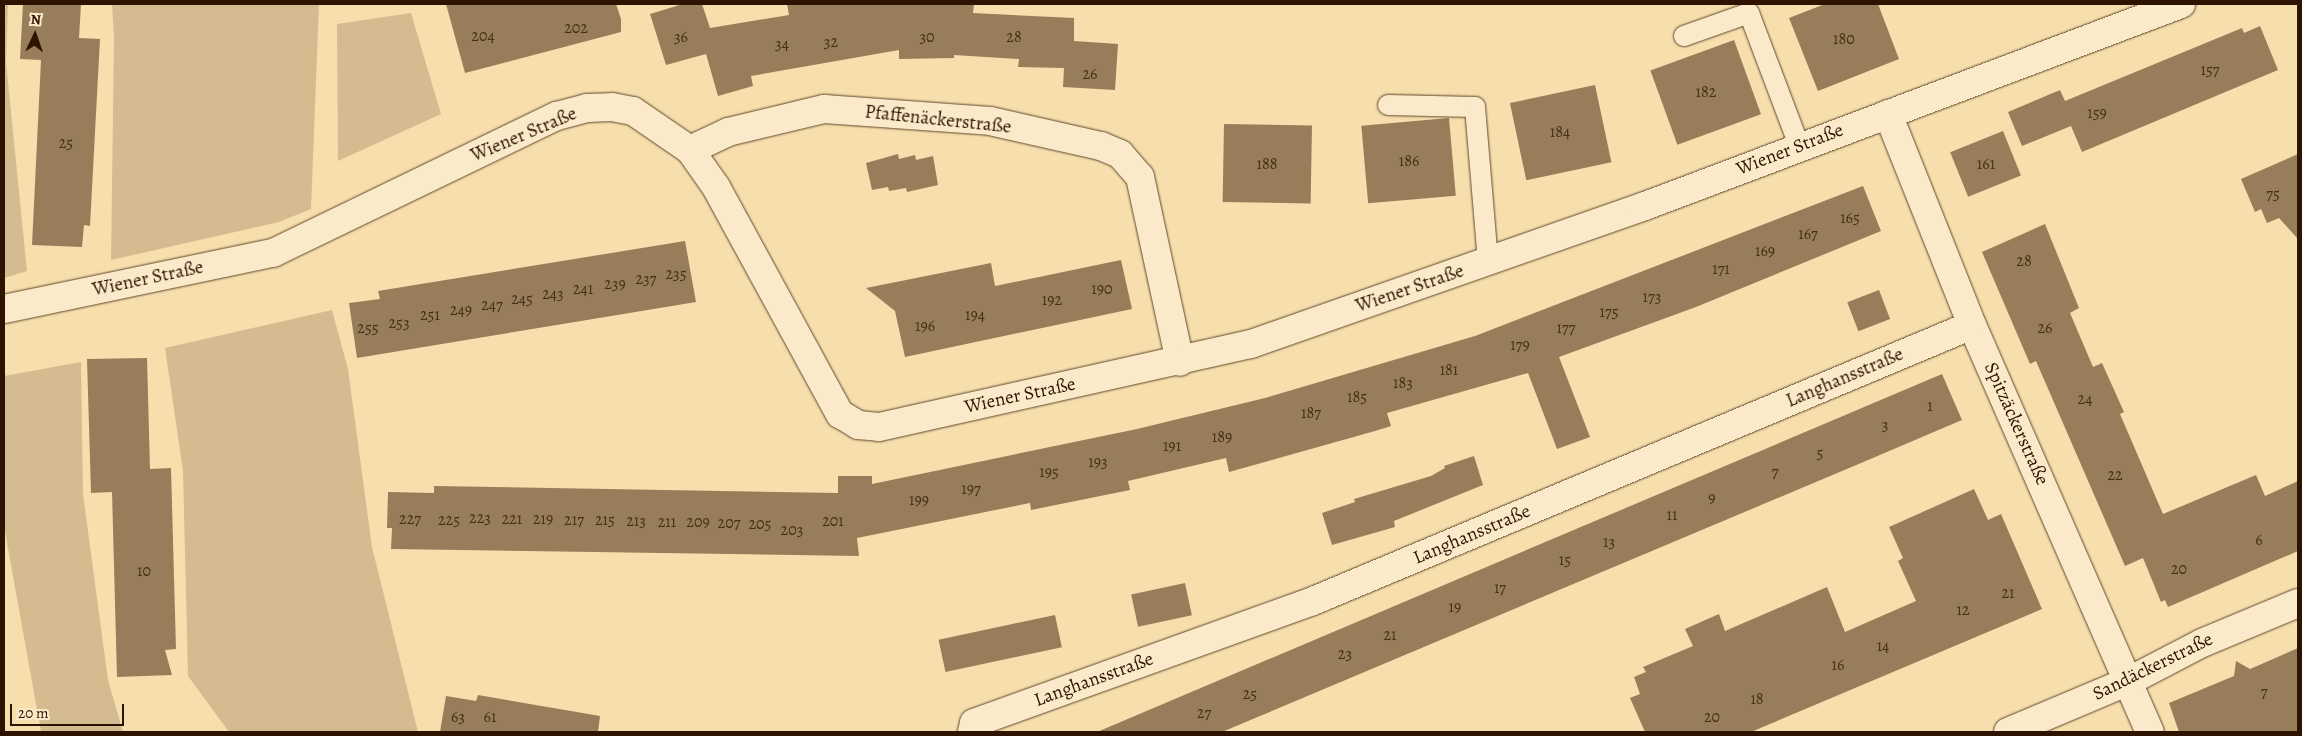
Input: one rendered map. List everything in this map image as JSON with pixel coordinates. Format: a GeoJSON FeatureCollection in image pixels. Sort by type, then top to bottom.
{"type":"FeatureCollection","features":[{"type":"Feature","properties":{"kind":"street","name":"Wiener Straße"},"geometry":{"type":"LineString","coordinates":[[4,309],[273,253],[557,116],[587,108],[633,111],[690,150],[716,187],[840,414],[858,425],[879,426],[1180,362],[1251,344],[1646,206],[1799,145],[1888,114],[2181,4]]}},
{"type":"Feature","properties":{"kind":"street","name":"Pfaffenäckerstraße"},"geometry":{"type":"LineString","coordinates":[[690,150],[728,132],[824,109],[990,121],[1101,146],[1120,154],[1140,177],[1180,362]]}},
{"type":"Feature","properties":{"kind":"street","name":"Spitzäckerstraße"},"geometry":{"type":"LineString","coordinates":[[1888,114],[1972,325],[2150,732]]}},
{"type":"Feature","properties":{"kind":"street","name":"Langhansstraße"},"geometry":{"type":"LineString","coordinates":[[972,732],[974,723],[1313,601],[1972,325]]}},
{"type":"Feature","properties":{"kind":"street","name":"Sandäckerstraße"},"geometry":{"type":"LineString","coordinates":[[2008,732],[2129,681],[2202,643],[2298,603]]}},
{"type":"Feature","properties":{"kind":"lane"},"geometry":{"type":"LineString","coordinates":[[1684,36],[1749,13],[1799,145]]}},
{"type":"Feature","properties":{"kind":"lane"},"geometry":{"type":"LineString","coordinates":[[1388,105],[1475,107],[1488,261]]}},
{"type":"Feature","properties":{"kind":"shaded area"},"geometry":{"type":"Polygon","coordinates":[[[4,4],[8,4],[6,62],[27,271],[4,278],[4,4]]]}},
{"type":"Feature","properties":{"kind":"shaded area"},"geometry":{"type":"Polygon","coordinates":[[[112,4],[319,4],[311,209],[279,222],[111,260],[114,37],[112,4]]]}},
{"type":"Feature","properties":{"kind":"shaded area"},"geometry":{"type":"Polygon","coordinates":[[[411,13],[441,114],[338,161],[337,24],[411,13]]]}},
{"type":"Feature","properties":{"kind":"shaded area"},"geometry":{"type":"Polygon","coordinates":[[[332,310],[348,369],[372,547],[418,732],[229,732],[188,676],[183,471],[165,348],[332,310]]]}},
{"type":"Feature","properties":{"kind":"shaded area"},"geometry":{"type":"Polygon","coordinates":[[[81,362],[83,494],[108,680],[123,732],[41,732],[4,526],[4,376],[81,362]]]}},
{"type":"Feature","properties":{"kind":"building"},"geometry":{"type":"Polygon","coordinates":[[[23,4],[81,4],[79,38],[100,39],[90,226],[84,225],[82,247],[32,245],[41,60],[20,59],[23,4]]]}},
{"type":"Feature","properties":{"kind":"building"},"geometry":{"type":"Polygon","coordinates":[[[446,4],[616,4],[621,19],[621,32],[465,73],[446,4]]]}},
{"type":"Feature","properties":{"kind":"building"},"geometry":{"type":"Polygon","coordinates":[[[683,4],[702,4],[710,28],[789,15],[787,4],[974,4],[973,13],[1074,18],[1074,41],[1118,44],[1115,90],[1063,87],[1064,68],[1018,67],[1019,59],[954,55],[954,58],[899,59],[899,50],[751,76],[753,86],[718,96],[706,54],[666,65],[650,14],[683,4]]]}},
{"type":"Feature","properties":{"kind":"building"},"geometry":{"type":"Polygon","coordinates":[[[1825,4],[1878,4],[1899,59],[1818,91],[1789,18],[1825,4]]]}},
{"type":"Feature","properties":{"kind":"building"},"geometry":{"type":"Polygon","coordinates":[[[2260,26],[2278,70],[2082,152],[2071,126],[2022,146],[2008,112],[2060,90],[2065,101],[2242,28],[2244,33],[2260,26]]]}},
{"type":"Feature","properties":{"kind":"building"},"geometry":{"type":"Polygon","coordinates":[[[1734,40],[1761,114],[1677,145],[1650,70],[1734,40]]]}},
{"type":"Feature","properties":{"kind":"building"},"geometry":{"type":"Polygon","coordinates":[[[1595,85],[1611,162],[1526,180],[1510,103],[1595,85]]]}},
{"type":"Feature","properties":{"kind":"building"},"geometry":{"type":"Polygon","coordinates":[[[1449,118],[1456,196],[1368,203],[1361,126],[1449,118]]]}},
{"type":"Feature","properties":{"kind":"building"},"geometry":{"type":"Polygon","coordinates":[[[1224,124],[1312,126],[1311,204],[1223,202],[1224,124]]]}},
{"type":"Feature","properties":{"kind":"building"},"geometry":{"type":"Polygon","coordinates":[[[2003,131],[2021,176],[1968,197],[1950,152],[2003,131]]]}},
{"type":"Feature","properties":{"kind":"building"},"geometry":{"type":"Polygon","coordinates":[[[898,154],[899,159],[915,155],[916,160],[933,156],[938,185],[907,192],[906,188],[889,191],[888,187],[872,190],[866,163],[898,154]]]}},
{"type":"Feature","properties":{"kind":"building"},"geometry":{"type":"Polygon","coordinates":[[[2298,154],[2298,239],[2279,218],[2267,223],[2261,209],[2255,212],[2241,179],[2298,154]]]}},
{"type":"Feature","properties":{"kind":"building"},"geometry":{"type":"Polygon","coordinates":[[[1863,186],[1881,231],[1696,307],[1559,357],[1590,437],[1557,449],[1528,373],[1387,413],[1391,426],[1229,472],[1226,458],[1128,481],[1130,490],[1031,510],[1030,503],[857,538],[859,556],[391,549],[392,528],[387,528],[388,492],[434,493],[434,486],[838,493],[838,476],[872,476],[872,484],[1137,429],[1265,398],[1475,336],[1863,186]]]}},
{"type":"Feature","properties":{"kind":"building"},"geometry":{"type":"Polygon","coordinates":[[[2045,224],[2079,308],[2070,313],[2093,367],[2102,363],[2124,412],[2120,414],[2163,514],[2256,475],[2265,496],[2298,481],[2298,551],[2168,607],[2165,600],[2161,602],[2143,558],[2125,566],[2036,361],[2030,364],[1982,252],[2045,224]]]}},
{"type":"Feature","properties":{"kind":"building"},"geometry":{"type":"Polygon","coordinates":[[[685,241],[696,302],[357,358],[349,303],[380,299],[378,291],[685,241]]]}},
{"type":"Feature","properties":{"kind":"building"},"geometry":{"type":"Polygon","coordinates":[[[1121,260],[1132,309],[905,357],[895,311],[866,288],[991,263],[995,286],[1121,260]]]}},
{"type":"Feature","properties":{"kind":"building"},"geometry":{"type":"Polygon","coordinates":[[[1879,290],[1890,319],[1858,331],[1847,302],[1879,290]]]}},
{"type":"Feature","properties":{"kind":"building"},"geometry":{"type":"Polygon","coordinates":[[[147,358],[150,469],[171,468],[176,649],[165,650],[172,675],[117,677],[112,492],[91,493],[87,359],[147,358]]]}},
{"type":"Feature","properties":{"kind":"building"},"geometry":{"type":"Polygon","coordinates":[[[1942,374],[1962,420],[1861,463],[1222,732],[1097,732],[1942,374]]]}},
{"type":"Feature","properties":{"kind":"building"},"geometry":{"type":"Polygon","coordinates":[[[1474,456],[1483,485],[1394,521],[1395,527],[1332,545],[1322,513],[1355,502],[1354,499],[1431,476],[1445,468],[1444,466],[1474,456]]]}},
{"type":"Feature","properties":{"kind":"building"},"geometry":{"type":"Polygon","coordinates":[[[1974,489],[1988,520],[2001,514],[2042,609],[1751,732],[1645,732],[1630,698],[1640,694],[1634,677],[1646,672],[1643,667],[1693,646],[1685,629],[1719,614],[1725,631],[1827,587],[1845,632],[1916,601],[1898,561],[1903,558],[1889,527],[1974,489]]]}},
{"type":"Feature","properties":{"kind":"building"},"geometry":{"type":"Polygon","coordinates":[[[1185,583],[1192,615],[1138,627],[1131,594],[1185,583]]]}},
{"type":"Feature","properties":{"kind":"building"},"geometry":{"type":"Polygon","coordinates":[[[1055,615],[1062,647],[945,672],[939,640],[1055,615]]]}},
{"type":"Feature","properties":{"kind":"building"},"geometry":{"type":"Polygon","coordinates":[[[2298,648],[2298,732],[2179,732],[2169,703],[2234,676],[2236,661],[2250,669],[2298,648]]]}},
{"type":"Feature","properties":{"kind":"building"},"geometry":{"type":"Polygon","coordinates":[[[478,695],[600,716],[598,732],[440,732],[446,696],[476,701],[478,695]]]}}]}
